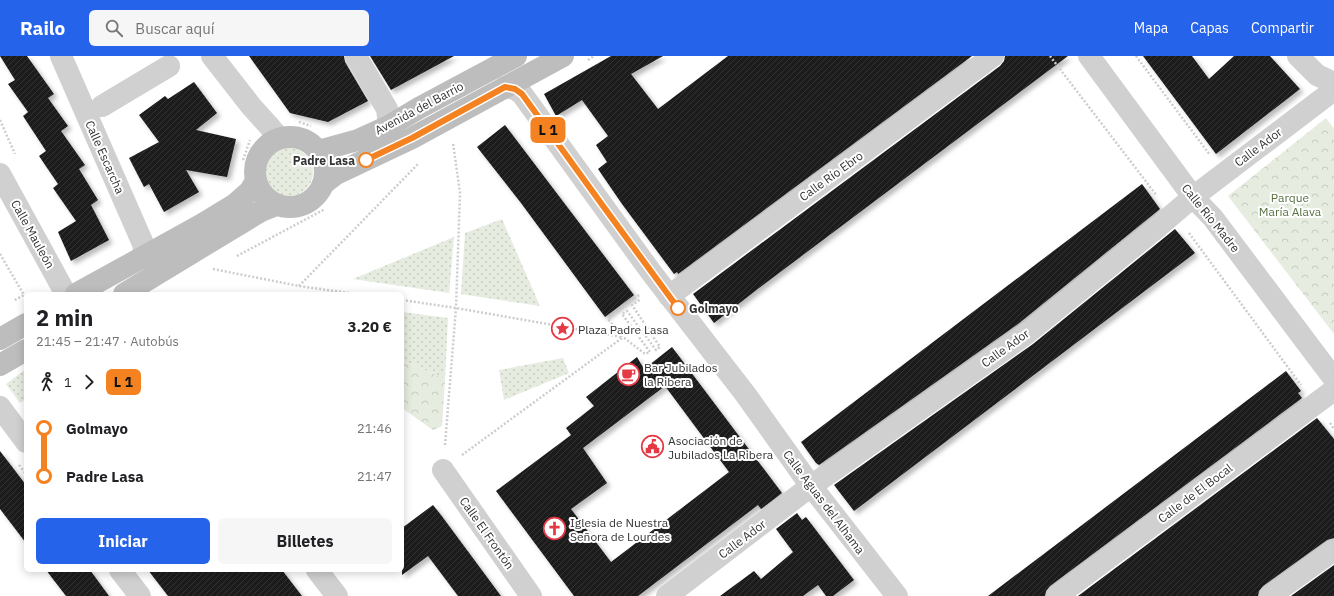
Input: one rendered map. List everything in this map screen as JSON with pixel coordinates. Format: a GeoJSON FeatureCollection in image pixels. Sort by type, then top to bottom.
{"type":"FeatureCollection","features":[{"type":"Feature","properties":{"kind":"street","name":"Calle Escarcha"},"geometry":{"type":"LineString","coordinates":[[61,56],[144,246],[143,258]]}},
{"type":"Feature","properties":{"kind":"street"},"geometry":{"type":"LineString","coordinates":[[212,56],[251,106],[279,138]]}},
{"type":"Feature","properties":{"kind":"street"},"geometry":{"type":"LineString","coordinates":[[356,56],[387,110],[389,126]]}},
{"type":"Feature","properties":{"kind":"street","name":"Avenida del Barrio"},"geometry":{"type":"LineString","coordinates":[[318,151],[358,140],[389,126],[419,108],[516,56]]}},
{"type":"Feature","properties":{"kind":"street","name":"Avenida del Barrio"},"geometry":{"type":"LineString","coordinates":[[322,184],[336,174],[412,138],[563,56]]}},
{"type":"Feature","properties":{"kind":"street","name":"Calle Río Ebro"},"geometry":{"type":"LineString","coordinates":[[669,296],[993,56]]}},
{"type":"Feature","properties":{"kind":"street","name":"Calle Río Madre"},"geometry":{"type":"LineString","coordinates":[[1089,56],[1192,197],[1213,218],[1334,379]]}},
{"type":"Feature","properties":{"kind":"street"},"geometry":{"type":"LineString","coordinates":[[1298,56],[1317,75],[1334,83]]}},
{"type":"Feature","properties":{"kind":"street"},"geometry":{"type":"LineString","coordinates":[[102,106],[170,66]]}},
{"type":"Feature","properties":{"kind":"street","name":"Calle Aguas del Alhama"},"geometry":{"type":"LineString","coordinates":[[505,87],[515,89],[522,94],[669,296],[746,395],[811,486],[897,596]]}},
{"type":"Feature","properties":{"kind":"street","name":"Calle Ador"},"geometry":{"type":"LineString","coordinates":[[667,596],[811,486],[1026,334],[1159,226],[1192,197],[1334,90]]}},
{"type":"Feature","properties":{"kind":"street"},"geometry":{"type":"LineString","coordinates":[[279,138],[301,138],[310,143],[318,151],[323,161],[324,172],[322,184],[317,194],[309,202],[298,206],[287,207],[276,205],[267,199],[248,174],[255,170],[257,160],[262,150],[279,138]]}},
{"type":"Feature","properties":{"kind":"street","name":"Calle Mauleón"},"geometry":{"type":"LineString","coordinates":[[0,174],[63,289],[63,292]]}},
{"type":"Feature","properties":{"kind":"street"},"geometry":{"type":"LineString","coordinates":[[80,292],[143,258],[234,205],[250,191],[248,174]]}},
{"type":"Feature","properties":{"kind":"street"},"geometry":{"type":"LineString","coordinates":[[127,292],[261,211],[276,205]]}},
{"type":"Feature","properties":{"kind":"street"},"geometry":{"type":"LineString","coordinates":[[0,339],[24,325]]}},
{"type":"Feature","properties":{"kind":"street"},"geometry":{"type":"LineString","coordinates":[[0,365],[24,351]]}},
{"type":"Feature","properties":{"kind":"street","name":"Calle de El Bocal"},"geometry":{"type":"LineString","coordinates":[[1057,596],[1334,390]]}},
{"type":"Feature","properties":{"kind":"street"},"geometry":{"type":"LineString","coordinates":[[0,407],[24,439]]}},
{"type":"Feature","properties":{"kind":"street","name":"Calle El Frontón"},"geometry":{"type":"LineString","coordinates":[[442,470],[532,596]]}},
{"type":"Feature","properties":{"kind":"street"},"geometry":{"type":"LineString","coordinates":[[1270,596],[1334,550]]}},
{"type":"Feature","properties":{"kind":"street"},"geometry":{"type":"LineString","coordinates":[[122,572],[140,596]]}},
{"type":"Feature","properties":{"kind":"street"},"geometry":{"type":"LineString","coordinates":[[319,572],[337,596]]}},
{"type":"Feature","properties":{"kind":"path"},"geometry":{"type":"LineString","coordinates":[[1050,56],[1158,198]]}},
{"type":"Feature","properties":{"kind":"path"},"geometry":{"type":"LineString","coordinates":[[1136,56],[1214,159]]}},
{"type":"Feature","properties":{"kind":"path"},"geometry":{"type":"LineString","coordinates":[[292,120],[313,127]]}},
{"type":"Feature","properties":{"kind":"path"},"geometry":{"type":"LineString","coordinates":[[248,174],[251,137]]}},
{"type":"Feature","properties":{"kind":"path"},"geometry":{"type":"LineString","coordinates":[[442,470],[456,308],[460,193],[453,142]]}},
{"type":"Feature","properties":{"kind":"path"},"geometry":{"type":"LineString","coordinates":[[299,286],[419,162]]}},
{"type":"Feature","properties":{"kind":"path"},"geometry":{"type":"LineString","coordinates":[[1189,233],[1302,387]]}},
{"type":"Feature","properties":{"kind":"path"},"geometry":{"type":"LineString","coordinates":[[0,254],[24,295],[12,302]]}},
{"type":"Feature","properties":{"kind":"path"},"geometry":{"type":"LineString","coordinates":[[213,269],[299,286],[342,292]]}},
{"type":"Feature","properties":{"kind":"path"},"geometry":{"type":"LineString","coordinates":[[642,293],[608,319],[623,337],[645,354],[650,352],[622,314],[627,312],[656,350],[660,346],[632,306],[645,296]]}},
{"type":"Feature","properties":{"kind":"path"},"geometry":{"type":"LineString","coordinates":[[404,300],[623,337]]}},
{"type":"Feature","properties":{"kind":"path"},"geometry":{"type":"LineString","coordinates":[[442,470],[623,337]]}},
{"type":"Feature","properties":{"kind":"green space","name":"Parque María Alava"},"geometry":{"type":"Polygon","coordinates":[[[1326,118],[1334,129],[1334,334],[1228,196],[1326,118]]]}},
{"type":"Feature","properties":{"kind":"green space"},"geometry":{"type":"Polygon","coordinates":[[[284,148],[294,148],[306,155],[313,167],[313,177],[306,189],[294,196],[284,196],[276,192],[269,185],[265,177],[265,167],[269,159],[276,152],[284,148]]]}},
{"type":"Feature","properties":{"kind":"green space"},"geometry":{"type":"Polygon","coordinates":[[[502,219],[540,306],[461,294],[465,233],[502,219]]]}},
{"type":"Feature","properties":{"kind":"green space"},"geometry":{"type":"Polygon","coordinates":[[[454,237],[449,293],[353,279],[454,237]]]}},
{"type":"Feature","properties":{"kind":"green space"},"geometry":{"type":"Polygon","coordinates":[[[404,312],[448,318],[445,379],[404,361],[404,312]]]}},
{"type":"Feature","properties":{"kind":"green space"},"geometry":{"type":"Polygon","coordinates":[[[563,358],[569,373],[504,400],[499,370],[563,358]]]}},
{"type":"Feature","properties":{"kind":"green space"},"geometry":{"type":"Polygon","coordinates":[[[404,361],[445,379],[442,426],[433,430],[404,409],[404,361]]]}},
{"type":"Feature","properties":{"kind":"green space"},"geometry":{"type":"Polygon","coordinates":[[[24,370],[24,400],[20,403],[6,384],[24,370]]]}},
{"type":"Feature","properties":{"kind":"building"},"geometry":{"type":"Polygon","coordinates":[[[0,56],[27,56],[54,94],[48,98],[68,126],[61,131],[85,165],[79,169],[98,200],[91,205],[109,240],[71,261],[58,232],[76,221],[53,188],[58,184],[39,156],[46,151],[23,116],[28,112],[8,84],[15,80],[0,56]]]}},
{"type":"Feature","properties":{"kind":"building"},"geometry":{"type":"Polygon","coordinates":[[[249,56],[344,56],[345,62],[368,101],[328,122],[290,113],[249,56]]]}},
{"type":"Feature","properties":{"kind":"building"},"geometry":{"type":"Polygon","coordinates":[[[370,56],[454,56],[391,90],[370,56]]]}},
{"type":"Feature","properties":{"kind":"building"},"geometry":{"type":"Polygon","coordinates":[[[611,56],[663,56],[631,74],[658,109],[728,56],[972,56],[678,274],[677,272],[674,274],[598,169],[607,162],[596,145],[608,136],[582,100],[556,116],[544,94],[611,56]]]}},
{"type":"Feature","properties":{"kind":"building"},"geometry":{"type":"Polygon","coordinates":[[[1005,56],[1068,56],[714,323],[693,294],[1000,66],[1004,61],[1005,56]]]}},
{"type":"Feature","properties":{"kind":"building"},"geometry":{"type":"Polygon","coordinates":[[[1143,56],[1192,56],[1209,79],[1234,56],[1270,56],[1300,89],[1216,154],[1143,56]]]}},
{"type":"Feature","properties":{"kind":"building"},"geometry":{"type":"Polygon","coordinates":[[[194,82],[217,113],[196,130],[236,139],[227,177],[186,170],[199,192],[164,212],[149,184],[144,187],[129,158],[159,142],[139,115],[165,96],[168,99],[194,82]]]}},
{"type":"Feature","properties":{"kind":"building"},"geometry":{"type":"Polygon","coordinates":[[[505,125],[634,295],[605,317],[521,203],[477,147],[505,125]]]}},
{"type":"Feature","properties":{"kind":"building"},"geometry":{"type":"Polygon","coordinates":[[[1142,184],[1160,209],[1018,324],[819,465],[816,463],[801,442],[1142,184]]]}},
{"type":"Feature","properties":{"kind":"building"},"geometry":{"type":"Polygon","coordinates":[[[1175,229],[1195,253],[854,511],[834,485],[1033,344],[1175,229]]]}},
{"type":"Feature","properties":{"kind":"building"},"geometry":{"type":"Polygon","coordinates":[[[672,347],[782,493],[761,509],[758,505],[638,596],[574,596],[496,491],[571,435],[566,428],[594,406],[586,397],[637,357],[644,369],[672,347]],[[665,386],[583,448],[607,483],[571,509],[611,562],[729,472],[665,386]]]}},
{"type":"Feature","properties":{"kind":"building"},"geometry":{"type":"Polygon","coordinates":[[[1286,371],[1301,391],[1298,393],[1302,398],[1050,586],[1046,591],[1045,596],[988,596],[1286,371]]]}},
{"type":"Feature","properties":{"kind":"building"},"geometry":{"type":"Polygon","coordinates":[[[1317,418],[1334,439],[1334,538],[1327,540],[1263,586],[1259,591],[1258,596],[1078,596],[1317,418]]]}},
{"type":"Feature","properties":{"kind":"building"},"geometry":{"type":"Polygon","coordinates":[[[0,451],[24,482],[24,540],[0,509],[0,451]]]}},
{"type":"Feature","properties":{"kind":"building"},"geometry":{"type":"Polygon","coordinates":[[[433,505],[501,596],[458,596],[428,556],[402,575],[402,572],[404,572],[404,527],[433,505]]]}},
{"type":"Feature","properties":{"kind":"building"},"geometry":{"type":"Polygon","coordinates":[[[797,513],[802,520],[806,517],[854,580],[833,596],[826,596],[818,585],[803,596],[720,596],[754,571],[761,579],[793,552],[776,529],[797,513]]]}},
{"type":"Feature","properties":{"kind":"building"},"geometry":{"type":"Polygon","coordinates":[[[1334,565],[1334,596],[1291,596],[1334,565]]]}},
{"type":"Feature","properties":{"kind":"building"},"geometry":{"type":"Polygon","coordinates":[[[48,572],[91,572],[109,596],[66,596],[48,572]]]}},
{"type":"Feature","properties":{"kind":"building"},"geometry":{"type":"Polygon","coordinates":[[[150,572],[284,572],[302,596],[168,596],[150,572]]]}},
{"type":"Feature","properties":{"kind":"bus line"},"geometry":{"type":"LineString","coordinates":[[366,160],[412,138],[505,87],[515,89],[522,94],[678,308]]}},
{"type":"Feature","properties":{"kind":"place","name":"Padre Lasa"},"geometry":{"type":"Point","coordinates":[366,160]}},
{"type":"Feature","properties":{"kind":"place","name":"Golmayo"},"geometry":{"type":"Point","coordinates":[678,308]}},
{"type":"Feature","properties":{"kind":"place","name":"Plaza Padre Lasa"},"geometry":{"type":"Point","coordinates":[563,329]}},
{"type":"Feature","properties":{"kind":"place","name":"Bar Jubilados la Ribera"},"geometry":{"type":"Point","coordinates":[629,374]}},
{"type":"Feature","properties":{"kind":"place","name":"Asociación de Jubilados La Ribera"},"geometry":{"type":"Point","coordinates":[652,447]}},
{"type":"Feature","properties":{"kind":"place","name":"Iglesia de Nuestra Señora de Lourdes"},"geometry":{"type":"Point","coordinates":[555,529]}}]}
